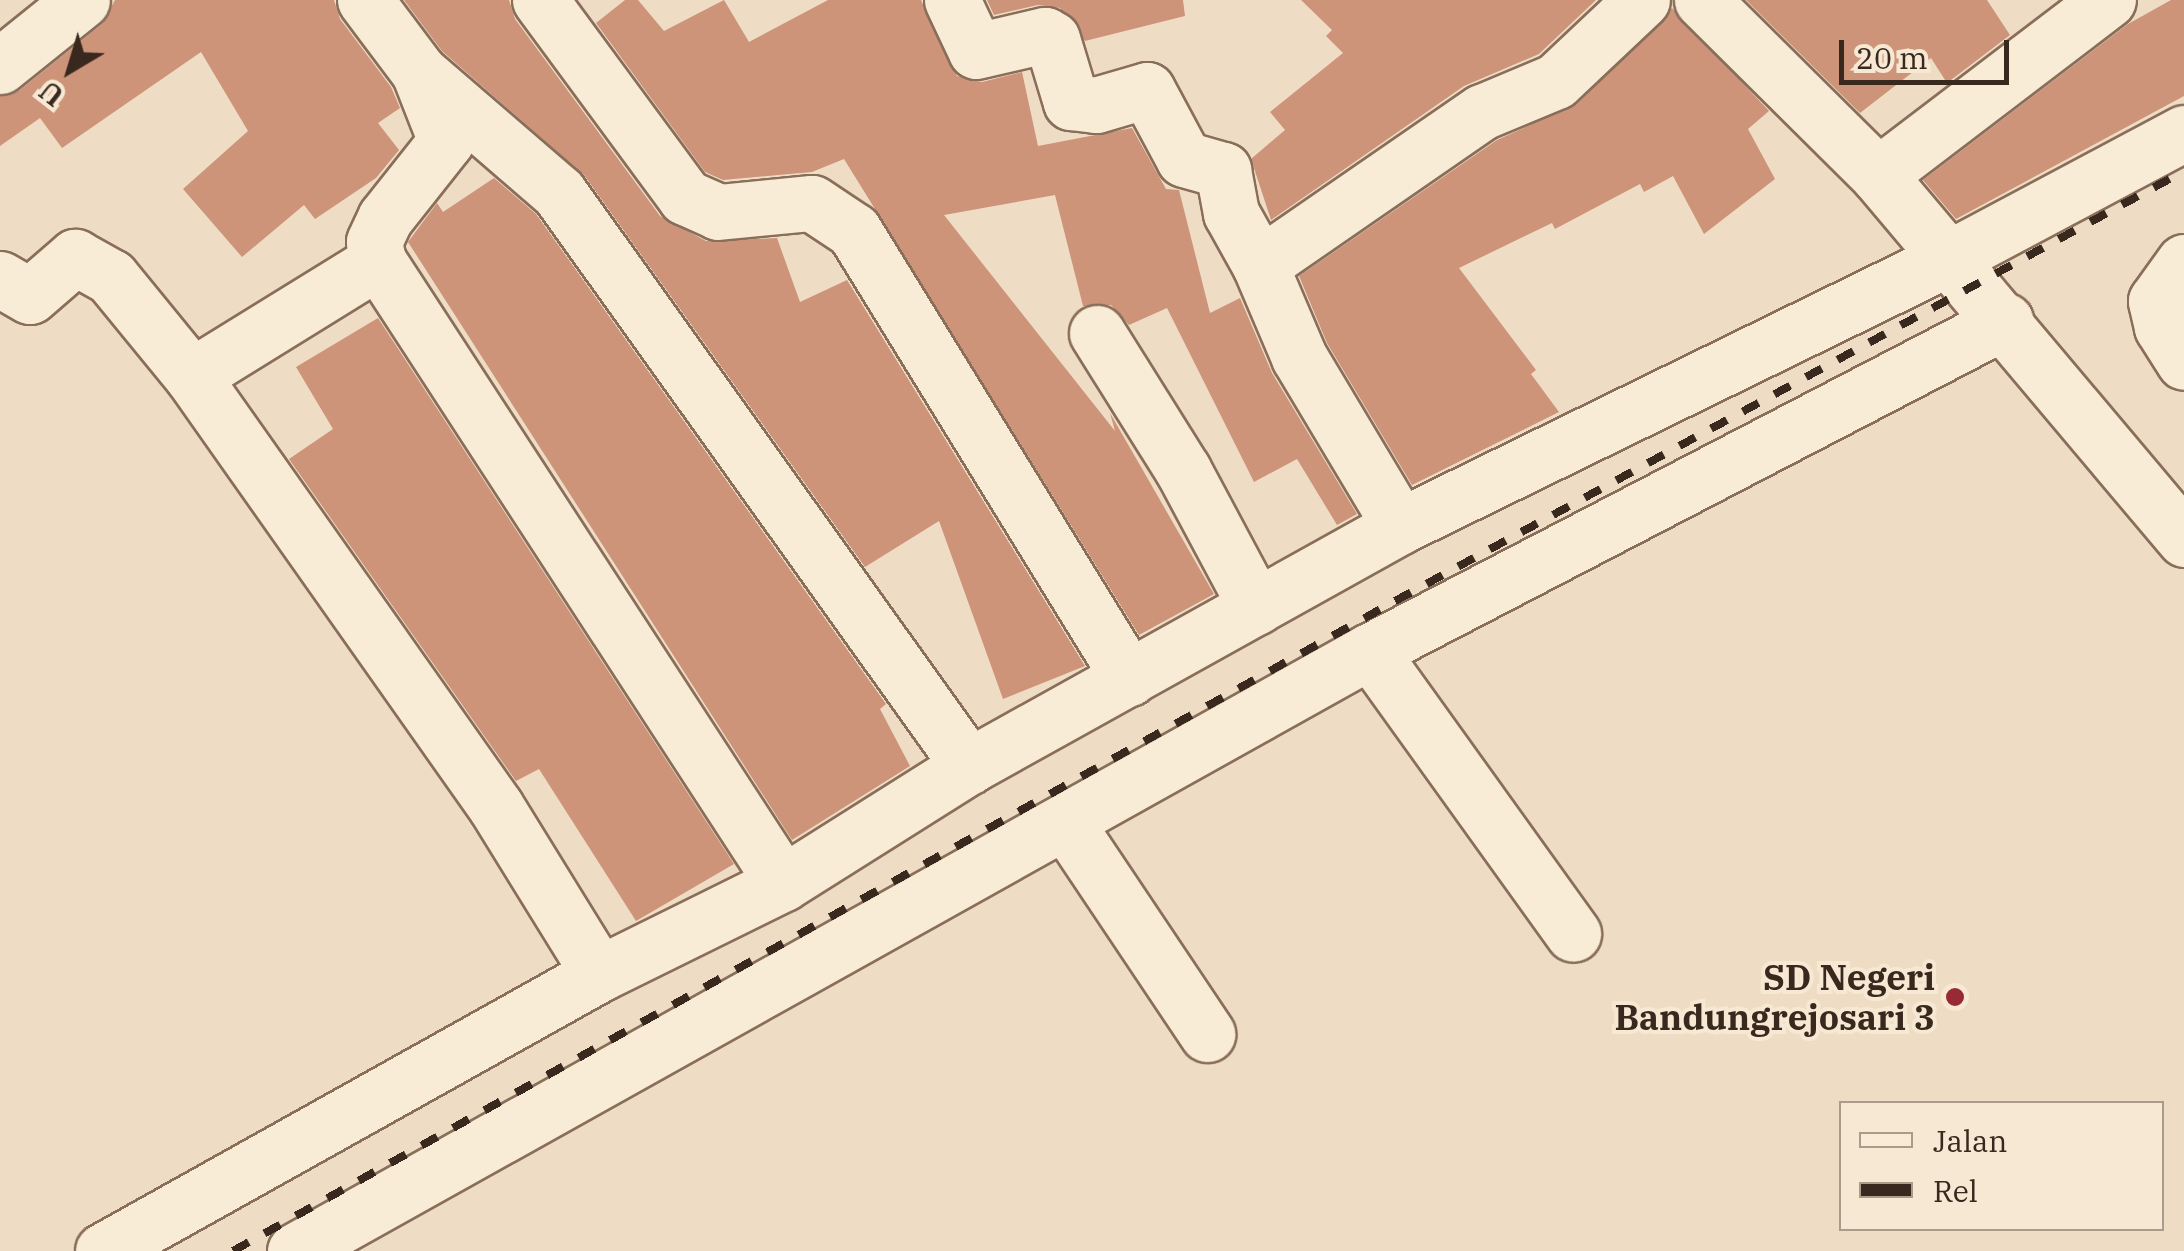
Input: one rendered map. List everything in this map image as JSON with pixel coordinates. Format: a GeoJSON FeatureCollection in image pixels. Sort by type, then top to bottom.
{"type":"FeatureCollection","features":[{"type":"Feature","properties":{"kind":"street"},"geometry":{"type":"LineString","coordinates":[[0,66],[82,0]]}},
{"type":"Feature","properties":{"kind":"street"},"geometry":{"type":"LineString","coordinates":[[365,0],[419,72],[559,193],[970,766]]}},
{"type":"Feature","properties":{"kind":"street"},"geometry":{"type":"LineString","coordinates":[[540,0],[685,197],[718,212],[812,204],[854,231],[1129,678]]}},
{"type":"Feature","properties":{"kind":"street"},"geometry":{"type":"LineString","coordinates":[[952,0],[976,51],[1045,35],[1052,39],[1071,102],[1096,105],[1147,90],[1184,158],[1224,170],[1230,213],[1260,266],[1299,357],[1400,526]]}},
{"type":"Feature","properties":{"kind":"street"},"geometry":{"type":"LineString","coordinates":[[1260,266],[1482,112],[1556,81],[1642,0]]}},
{"type":"Feature","properties":{"kind":"street"},"geometry":{"type":"LineString","coordinates":[[1878,174],[2048,18],[2108,0]]}},
{"type":"Feature","properties":{"kind":"street"},"geometry":{"type":"LineString","coordinates":[[1730,9],[2005,320],[2184,539]]}},
{"type":"Feature","properties":{"kind":"street"},"geometry":{"type":"LineString","coordinates":[[419,72],[446,141],[385,218],[374,242],[378,262],[783,883]]}},
{"type":"Feature","properties":{"kind":"street"},"geometry":{"type":"LineString","coordinates":[[103,1251],[599,974],[783,883],[970,766],[1400,526],[1951,257],[2184,133]]}},
{"type":"Feature","properties":{"kind":"street"},"geometry":{"type":"LineString","coordinates":[[0,279],[30,296],[75,257],[111,277],[192,376],[496,806],[599,974]]}},
{"type":"Feature","properties":{"kind":"street"},"geometry":{"type":"LineString","coordinates":[[192,376],[378,262]]}},
{"type":"Feature","properties":{"kind":"street"},"geometry":{"type":"LineString","coordinates":[[2184,262],[2156,301],[2162,327],[2184,362]]}},
{"type":"Feature","properties":{"kind":"street"},"geometry":{"type":"LineString","coordinates":[[295,1251],[1370,651],[2005,320]]}},
{"type":"Feature","properties":{"kind":"street"},"geometry":{"type":"LineString","coordinates":[[1098,333],[1184,470],[1256,607]]}},
{"type":"Feature","properties":{"kind":"street"},"geometry":{"type":"LineString","coordinates":[[1370,651],[1573,934]]}},
{"type":"Feature","properties":{"kind":"street"},"geometry":{"type":"LineString","coordinates":[[1066,822],[1207,1034]]}},
{"type":"Feature","properties":{"kind":"building"},"geometry":{"type":"Polygon","coordinates":[[[115,0],[334,0],[340,19],[391,87],[400,108],[378,123],[399,150],[376,178],[315,219],[304,205],[242,257],[183,189],[248,131],[201,52],[62,148],[40,118],[0,146],[0,96],[20,90],[102,24],[115,0]]]}},
{"type":"Feature","properties":{"kind":"building"},"geometry":{"type":"Polygon","coordinates":[[[404,0],[509,0],[515,19],[660,216],[706,241],[777,238],[800,302],[847,280],[1085,666],[1003,699],[939,521],[865,567],[584,175],[442,51],[404,0]]]}},
{"type":"Feature","properties":{"kind":"building"},"geometry":{"type":"Polygon","coordinates":[[[625,0],[638,0],[664,31],[724,0],[749,42],[828,0],[921,0],[957,76],[982,82],[1022,72],[1038,146],[1132,128],[1166,189],[1179,190],[1210,313],[1240,298],[1272,373],[1357,514],[1337,525],[1297,459],[1254,482],[1167,308],[1129,325],[1111,305],[1083,306],[1055,195],[944,215],[1115,431],[1110,413],[1214,594],[1139,635],[844,159],[812,172],[723,180],[705,172],[596,23],[625,0]]]}},
{"type":"Feature","properties":{"kind":"building"},"geometry":{"type":"Polygon","coordinates":[[[987,0],[1183,0],[1185,16],[1085,41],[1060,8],[1038,5],[994,15],[987,0]]]}},
{"type":"Feature","properties":{"kind":"building"},"geometry":{"type":"Polygon","coordinates":[[[1301,0],[1596,0],[1539,54],[1464,86],[1271,220],[1251,159],[1285,130],[1270,112],[1343,53],[1326,36],[1332,30],[1301,0]]]}},
{"type":"Feature","properties":{"kind":"building"},"geometry":{"type":"Polygon","coordinates":[[[1746,0],[1987,0],[2010,35],[1947,83],[1931,58],[1860,113],[1746,0]]]}},
{"type":"Feature","properties":{"kind":"building"},"geometry":{"type":"Polygon","coordinates":[[[2171,0],[2184,0],[2184,96],[1956,219],[1923,180],[2128,24],[2171,0]]]}},
{"type":"Feature","properties":{"kind":"building"},"geometry":{"type":"Polygon","coordinates":[[[1672,8],[1769,111],[1748,129],[1775,179],[1704,234],[1673,176],[1644,192],[1640,184],[1555,229],[1552,223],[1459,268],[1536,370],[1531,374],[1559,412],[1412,485],[1327,343],[1299,276],[1497,140],[1577,104],[1672,8]]]}},
{"type":"Feature","properties":{"kind":"building"},"geometry":{"type":"Polygon","coordinates":[[[494,178],[536,214],[886,704],[880,709],[910,766],[792,840],[408,242],[437,203],[443,212],[494,178]]]}},
{"type":"Feature","properties":{"kind":"building"},"geometry":{"type":"Polygon","coordinates":[[[378,318],[734,864],[636,921],[539,769],[516,781],[289,459],[333,429],[296,367],[378,318]]]}},
{"type":"Feature","properties":{"kind":"railway"},"geometry":{"type":"LineString","coordinates":[[233,1251],[1395,601],[2184,171]]}},
{"type":"Feature","properties":{"kind":"place","name":"SD Negeri Bandungrejosari 3"},"geometry":{"type":"Point","coordinates":[1955,997]}}]}
